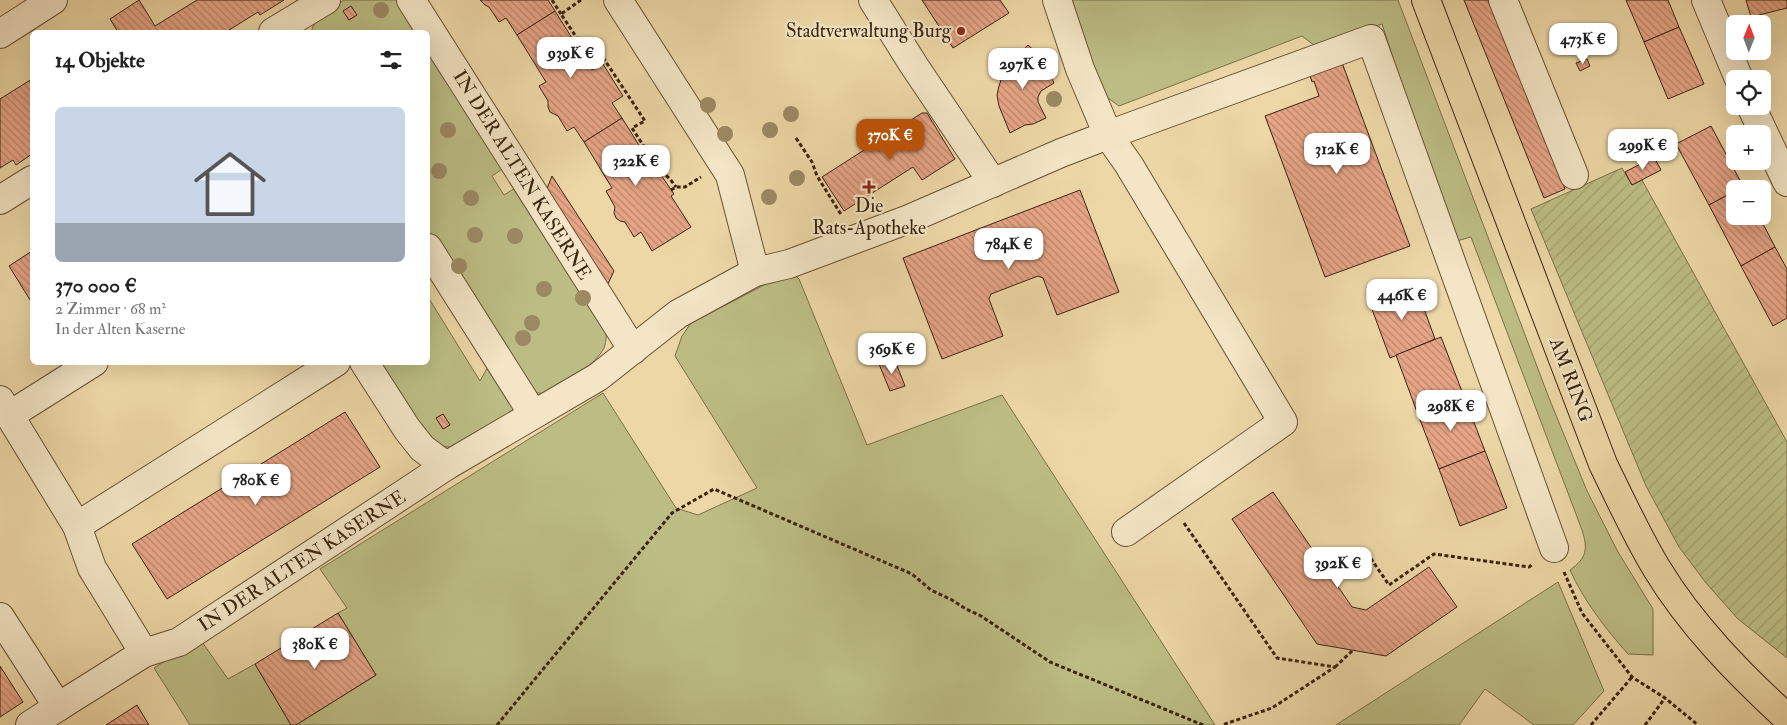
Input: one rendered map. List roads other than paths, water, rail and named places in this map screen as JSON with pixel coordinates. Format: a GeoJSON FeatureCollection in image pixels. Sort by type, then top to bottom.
{"type":"FeatureCollection","features":[{"type":"Feature","properties":{"kind":"main road","name":"AM RING"},"geometry":{"type":"LineString","coordinates":[[1426,0],[1603,464],[1629,518],[1657,569],[1685,608],[1716,647],[1787,718]]}},
{"type":"Feature","properties":{"kind":"street"},"geometry":{"type":"LineString","coordinates":[[283,30],[326,0]]}},
{"type":"Feature","properties":{"kind":"street","name":"IN DER ALTEN KASERNE"},"geometry":{"type":"LineString","coordinates":[[411,0],[633,350]]}},
{"type":"Feature","properties":{"kind":"street"},"geometry":{"type":"LineString","coordinates":[[618,0],[730,175],[755,272]]}},
{"type":"Feature","properties":{"kind":"street"},"geometry":{"type":"LineString","coordinates":[[873,0],[913,64],[993,183]]}},
{"type":"Feature","properties":{"kind":"street"},"geometry":{"type":"LineString","coordinates":[[1057,0],[1080,69],[1108,134],[1283,422],[1126,532]]}},
{"type":"Feature","properties":{"kind":"street"},"geometry":{"type":"LineString","coordinates":[[1503,0],[1574,175]]}},
{"type":"Feature","properties":{"kind":"street"},"geometry":{"type":"LineString","coordinates":[[1706,0],[1735,70]]}},
{"type":"Feature","properties":{"kind":"street"},"geometry":{"type":"LineString","coordinates":[[0,34],[46,2]]}},
{"type":"Feature","properties":{"kind":"street","name":"IN DER ALTEN KASERNE"},"geometry":{"type":"LineString","coordinates":[[30,725],[144,653],[179,642],[446,466],[598,377],[678,314],[755,272],[789,264],[823,252],[909,219],[1108,134],[1371,39],[1554,548]]}},
{"type":"Feature","properties":{"kind":"street"},"geometry":{"type":"LineString","coordinates":[[1755,115],[1787,182]]}},
{"type":"Feature","properties":{"kind":"street"},"geometry":{"type":"LineString","coordinates":[[0,200],[30,181]]}},
{"type":"Feature","properties":{"kind":"street"},"geometry":{"type":"LineString","coordinates":[[430,251],[533,414]]}},
{"type":"Feature","properties":{"kind":"street"},"geometry":{"type":"LineString","coordinates":[[88,365],[5,408],[77,526],[92,568],[144,653]]}},
{"type":"Feature","properties":{"kind":"street"},"geometry":{"type":"LineString","coordinates":[[77,526],[331,365]]}},
{"type":"Feature","properties":{"kind":"street"},"geometry":{"type":"LineString","coordinates":[[366,365],[407,429],[422,448],[446,466]]}},
{"type":"Feature","properties":{"kind":"street"},"geometry":{"type":"LineString","coordinates":[[0,617],[58,707]]}},
{"type":"Feature","properties":{"kind":"place","name":"Stadtverwaltung Burg"},"geometry":{"type":"Point","coordinates":[961,31]}},
{"type":"Feature","properties":{"kind":"place","name":"Die Rats-Apotheke"},"geometry":{"type":"Point","coordinates":[869,187]}}]}
